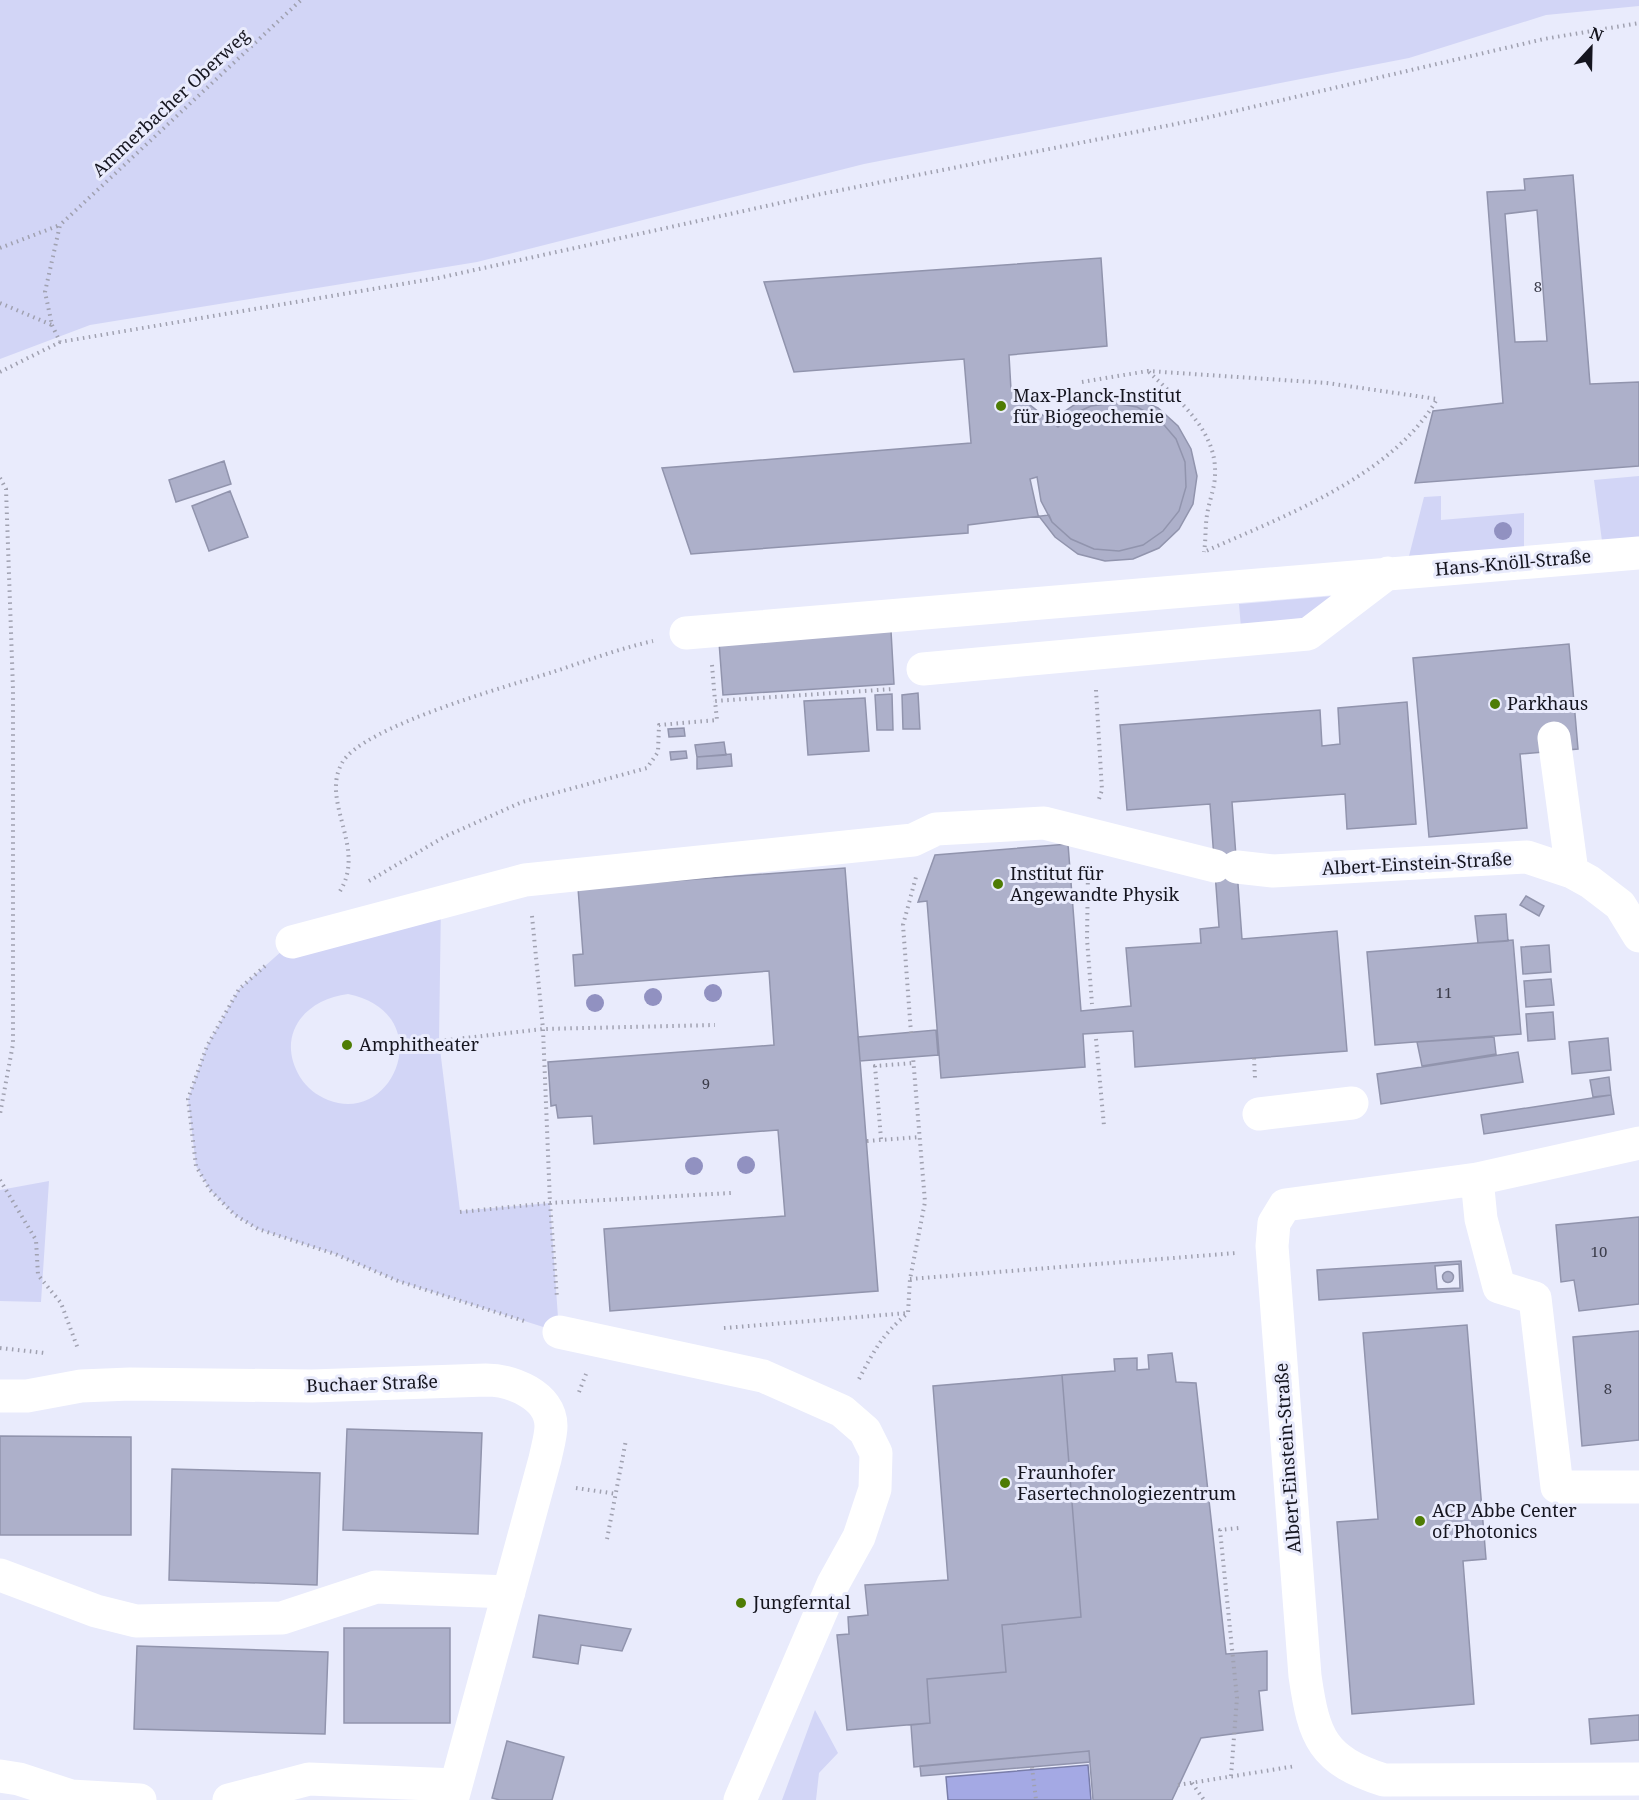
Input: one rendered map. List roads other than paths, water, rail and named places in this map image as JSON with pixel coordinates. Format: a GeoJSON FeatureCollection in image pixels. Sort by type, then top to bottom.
{"type":"FeatureCollection","features":[{"type":"Feature","properties":{"kind":"street","name":"Hans-Knöll-Straße"},"geometry":{"type":"LineString","coordinates":[[686,633],[1639,553]]}},
{"type":"Feature","properties":{"kind":"street"},"geometry":{"type":"LineString","coordinates":[[923,669],[1308,634],[1388,573]]}},
{"type":"Feature","properties":{"kind":"street"},"geometry":{"type":"LineString","coordinates":[[1554,738],[1572,872]]}},
{"type":"Feature","properties":{"kind":"street","name":"Albert-Einstein-Straße"},"geometry":{"type":"LineString","coordinates":[[292,942],[525,880],[913,840],[936,829],[1044,823],[1226,866],[1274,872],[1527,857],[1572,872],[1620,905],[1639,936]]}},
{"type":"Feature","properties":{"kind":"street"},"geometry":{"type":"LineString","coordinates":[[1259,1114],[1352,1103]]}},
{"type":"Feature","properties":{"kind":"street","name":"Albert-Einstein-Straße"},"geometry":{"type":"LineString","coordinates":[[1639,1143],[1476,1179],[1285,1205],[1274,1223],[1272,1246],[1298,1605],[1310,1716],[1320,1739],[1337,1760],[1384,1790],[1430,1782],[1639,1779]]}},
{"type":"Feature","properties":{"kind":"street"},"geometry":{"type":"LineString","coordinates":[[1476,1179],[1481,1219],[1498,1287],[1535,1298],[1557,1487],[1639,1486]]}},
{"type":"Feature","properties":{"kind":"street"},"geometry":{"type":"LineString","coordinates":[[559,1332],[762,1376],[842,1411],[865,1431],[876,1453],[875,1489],[860,1538],[833,1584],[740,1800]]}},
{"type":"Feature","properties":{"kind":"street","name":"Buchaer Straße"},"geometry":{"type":"LineString","coordinates":[[0,1396],[27,1396],[81,1386],[130,1384],[312,1386],[506,1381],[532,1394],[548,1416],[551,1426],[540,1482],[454,1793],[309,1779],[229,1800]]}},
{"type":"Feature","properties":{"kind":"street"},"geometry":{"type":"LineString","coordinates":[[0,1575],[96,1611],[136,1621],[282,1618],[376,1587],[509,1592]]}},
{"type":"Feature","properties":{"kind":"street"},"geometry":{"type":"LineString","coordinates":[[0,1776],[19,1779],[71,1797],[140,1800]]}},
{"type":"Feature","properties":{"kind":"water"},"geometry":{"type":"Polygon","coordinates":[[[1088,1765],[1091,1800],[948,1800],[946,1777],[1088,1765]]]}},
{"type":"Feature","properties":{"kind":"place","name":"Max-Planck-Institut für Biogeochemie"},"geometry":{"type":"Point","coordinates":[1001,406]}},
{"type":"Feature","properties":{"kind":"place","name":"Parkhaus"},"geometry":{"type":"Point","coordinates":[1495,704]}},
{"type":"Feature","properties":{"kind":"place","name":"Institut für Angewandte Physik"},"geometry":{"type":"Point","coordinates":[998,884]}},
{"type":"Feature","properties":{"kind":"place","name":"Amphitheater"},"geometry":{"type":"Point","coordinates":[347,1045]}},
{"type":"Feature","properties":{"kind":"place","name":"Fraunhofer Fasertechnologiezentrum"},"geometry":{"type":"Point","coordinates":[1005,1483]}},
{"type":"Feature","properties":{"kind":"place","name":"ACP Abbe Center of Photonics"},"geometry":{"type":"Point","coordinates":[1420,1521]}},
{"type":"Feature","properties":{"kind":"place","name":"Jungferntal"},"geometry":{"type":"Point","coordinates":[741,1603]}}]}
